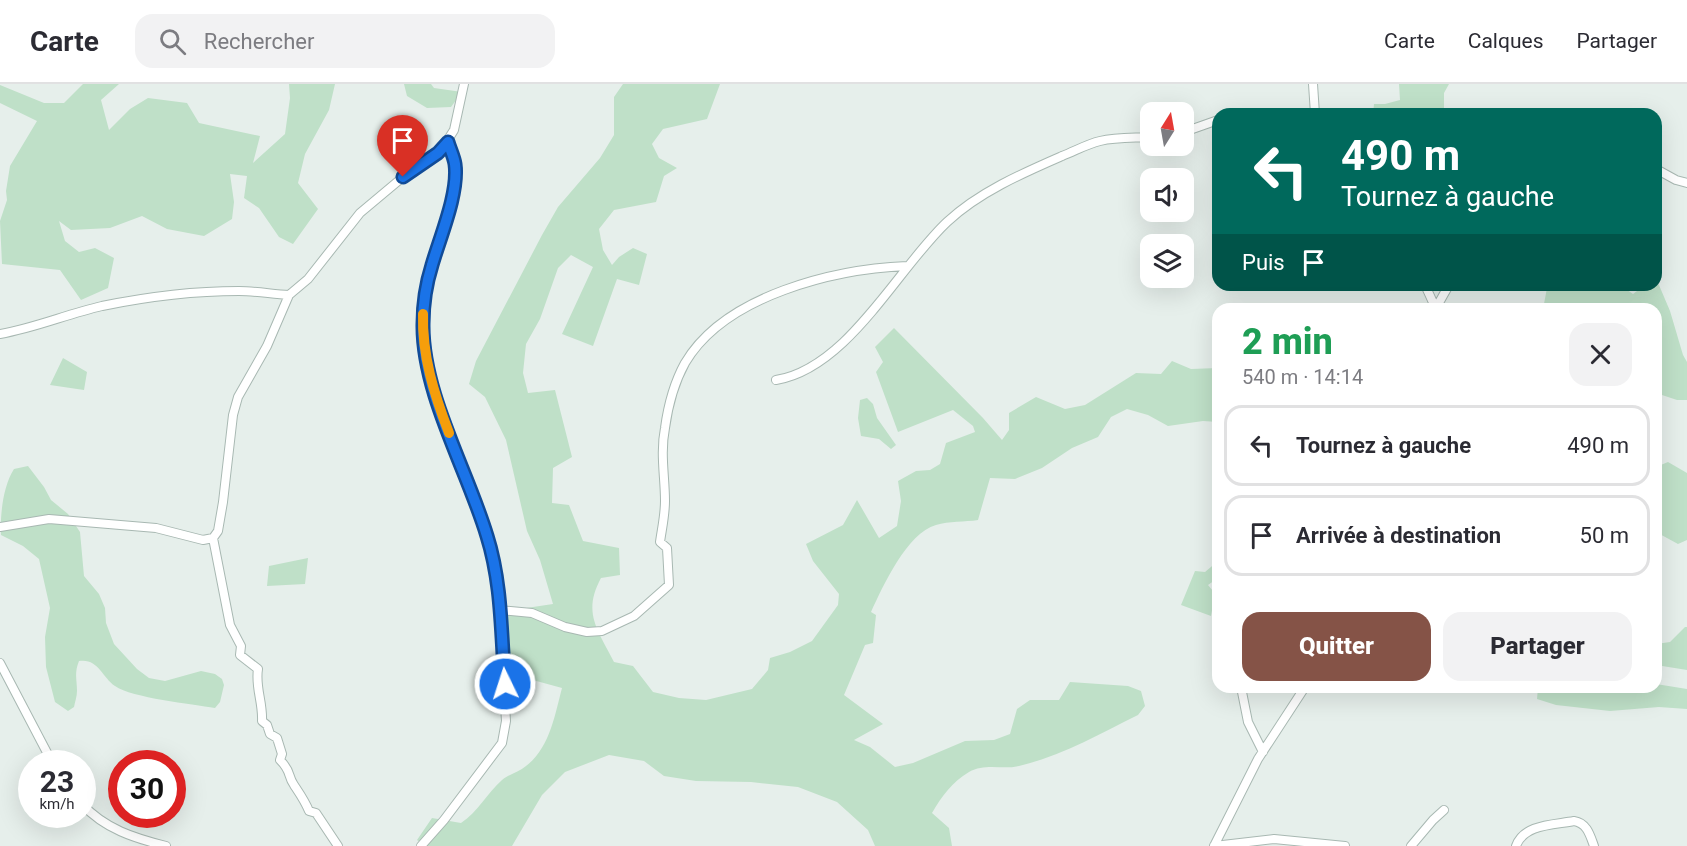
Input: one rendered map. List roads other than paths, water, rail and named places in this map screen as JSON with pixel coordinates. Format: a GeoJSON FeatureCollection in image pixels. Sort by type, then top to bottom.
{"type":"FeatureCollection","features":[{"type":"Feature","properties":{"kind":"street"},"geometry":{"type":"LineString","coordinates":[[0,527],[49,519],[156,528],[202,540],[213,538],[218,531],[224,502],[233,415],[238,397],[267,346],[289,295],[308,279],[360,213],[403,177],[438,153],[448,142],[454,130],[464,84]]}},
{"type":"Feature","properties":{"kind":"street"},"geometry":{"type":"LineString","coordinates":[[1313,84],[1315,108]]}},
{"type":"Feature","properties":{"kind":"street"},"geometry":{"type":"LineString","coordinates":[[1194,128],[1212,122]]}},
{"type":"Feature","properties":{"kind":"street"},"geometry":{"type":"LineString","coordinates":[[776,380],[790,378],[803,372],[840,344],[868,318],[907,266],[948,221],[971,204],[1042,165],[1098,142],[1140,138]]}},
{"type":"Feature","properties":{"kind":"street"},"geometry":{"type":"LineString","coordinates":[[420,846],[444,820],[502,743],[506,721],[506,696],[494,562],[472,489],[441,412],[425,355],[423,325],[426,289],[449,209],[455,172],[455,163],[448,142]]}},
{"type":"Feature","properties":{"kind":"street"},"geometry":{"type":"LineString","coordinates":[[1662,172],[1687,183]]}},
{"type":"Feature","properties":{"kind":"street"},"geometry":{"type":"LineString","coordinates":[[499,610],[532,613],[565,627],[595,633],[634,616],[654,600],[670,582],[667,548],[660,542],[665,508],[664,429],[676,384],[692,354],[714,330],[732,317],[796,285],[839,274],[907,266]]}},
{"type":"Feature","properties":{"kind":"street"},"geometry":{"type":"LineString","coordinates":[[0,334],[24,330],[100,306],[196,292],[237,291],[289,295]]}},
{"type":"Feature","properties":{"kind":"street"},"geometry":{"type":"LineString","coordinates":[[213,538],[230,624],[241,646],[240,655],[258,669],[256,681],[262,705],[262,721],[267,725],[270,734],[277,738],[282,754],[280,760],[289,770],[292,783],[304,798],[309,811],[315,813],[338,846]]}},
{"type":"Feature","properties":{"kind":"street"},"geometry":{"type":"LineString","coordinates":[[0,663],[46,750]]}},
{"type":"Feature","properties":{"kind":"street"},"geometry":{"type":"LineString","coordinates":[[1242,693],[1248,722],[1263,752]]}},
{"type":"Feature","properties":{"kind":"street"},"geometry":{"type":"LineString","coordinates":[[1214,846],[1263,752],[1301,693]]}},
{"type":"Feature","properties":{"kind":"street"},"geometry":{"type":"LineString","coordinates":[[1411,846],[1444,810]]}},
{"type":"Feature","properties":{"kind":"street"},"geometry":{"type":"LineString","coordinates":[[96,817],[113,829],[137,839],[166,846]]}},
{"type":"Feature","properties":{"kind":"street"},"geometry":{"type":"LineString","coordinates":[[1516,846],[1524,832],[1574,821],[1585,826],[1594,846]]}},
{"type":"Feature","properties":{"kind":"street"},"geometry":{"type":"LineString","coordinates":[[1214,846],[1274,839],[1345,846]]}}]}
